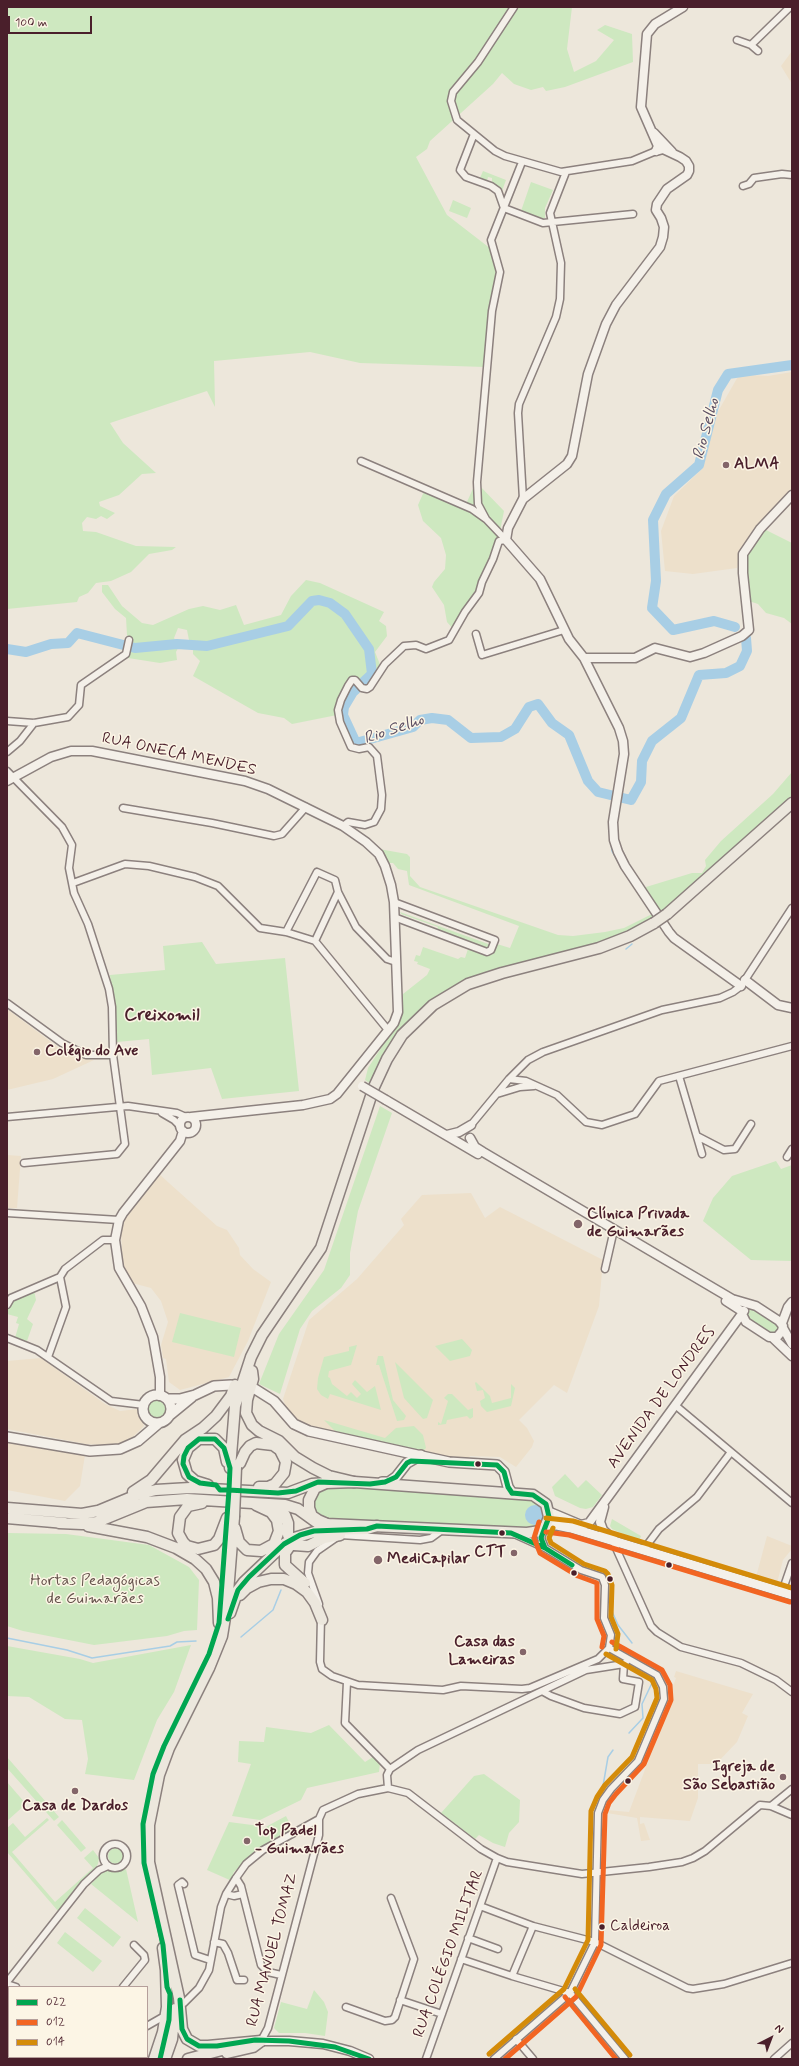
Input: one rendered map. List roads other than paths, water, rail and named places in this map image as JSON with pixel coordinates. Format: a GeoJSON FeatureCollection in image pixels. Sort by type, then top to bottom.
{"type":"FeatureCollection","features":[{"type":"Feature","properties":{"kind":"main road"},"geometry":{"type":"LineString","coordinates":[[668,917],[792,803]]}},
{"type":"Feature","properties":{"kind":"main road"},"geometry":{"type":"LineString","coordinates":[[260,2041],[208,2046],[192,2043],[187,2039],[182,2029],[176,1983],[149,1862],[149,1825],[159,1775],[169,1748],[215,1656],[222,1623],[233,1467],[241,1409],[249,1370],[266,1340],[326,1251],[382,1083],[396,1055],[412,1032],[436,1010],[462,994],[496,981],[606,952],[626,944],[668,917],[792,811]]}},
{"type":"Feature","properties":{"kind":"main road"},"geometry":{"type":"LineString","coordinates":[[59,1523],[82,1524],[97,1522],[138,1505],[156,1500],[188,1498],[289,1506],[316,1522],[328,1524],[511,1533],[536,1532],[546,1525],[550,1512],[546,1504],[537,1496],[354,1482],[329,1476],[313,1468],[295,1457],[279,1441],[259,1431],[252,1425],[247,1417],[246,1408],[253,1379],[249,1370]]}},
{"type":"Feature","properties":{"kind":"main road"},"geometry":{"type":"LineString","coordinates":[[123,1501],[127,1496],[152,1480],[185,1440],[204,1428],[216,1416],[231,1396],[240,1374],[249,1370]]}},
{"type":"Feature","properties":{"kind":"main road"},"geometry":{"type":"LineString","coordinates":[[159,1423],[151,1421],[147,1418],[144,1412],[144,1405],[149,1398],[163,1397],[180,1399],[195,1395],[214,1386],[231,1386]]}},
{"type":"Feature","properties":{"kind":"main road"},"geometry":{"type":"LineString","coordinates":[[255,1389],[268,1396],[287,1417],[304,1429],[449,1462]]}},
{"type":"Feature","properties":{"kind":"main road"},"geometry":{"type":"LineString","coordinates":[[7,1437],[90,1451],[120,1449],[138,1441],[142,1436],[195,1395]]}},
{"type":"Feature","properties":{"kind":"main road"},"geometry":{"type":"LineString","coordinates":[[163,1397],[171,1406],[170,1415]]}},
{"type":"Feature","properties":{"kind":"main road"},"geometry":{"type":"LineString","coordinates":[[142,1436],[147,1418]]}},
{"type":"Feature","properties":{"kind":"main road"},"geometry":{"type":"LineString","coordinates":[[220,1490],[216,1485],[200,1483],[189,1477],[184,1464],[185,1452],[195,1441],[205,1438],[215,1439],[224,1448],[233,1467]]}},
{"type":"Feature","properties":{"kind":"main road"},"geometry":{"type":"LineString","coordinates":[[233,1467],[240,1463],[244,1452],[256,1443],[273,1445],[280,1450],[284,1456],[285,1468],[280,1479],[268,1487],[254,1488],[248,1491]]}},
{"type":"Feature","properties":{"kind":"main road"},"geometry":{"type":"LineString","coordinates":[[387,1448],[397,1454],[401,1460],[401,1471]]}},
{"type":"Feature","properties":{"kind":"main road"},"geometry":{"type":"LineString","coordinates":[[370,1484],[389,1482],[407,1463],[421,1455]]}},
{"type":"Feature","properties":{"kind":"main road"},"geometry":{"type":"LineString","coordinates":[[411,1461],[497,1465],[504,1472],[508,1487],[512,1493]]}},
{"type":"Feature","properties":{"kind":"main road"},"geometry":{"type":"LineString","coordinates":[[7,1508],[82,1514],[98,1511],[139,1494],[161,1490],[220,1490],[288,1493],[312,1484],[354,1482]]}},
{"type":"Feature","properties":{"kind":"main road"},"geometry":{"type":"LineString","coordinates":[[326,1483],[314,1488],[310,1495],[308,1504],[312,1516],[328,1524]]}},
{"type":"Feature","properties":{"kind":"main road"},"geometry":{"type":"LineString","coordinates":[[219,1500],[212,1503],[192,1504],[184,1509],[178,1523],[180,1538],[192,1548],[210,1547],[219,1539],[230,1517]]}},
{"type":"Feature","properties":{"kind":"main road"},"geometry":{"type":"LineString","coordinates":[[230,1517],[241,1545],[250,1551],[261,1552],[274,1544],[279,1531],[275,1516],[265,1508],[253,1503]]}},
{"type":"Feature","properties":{"kind":"main road"},"geometry":{"type":"LineString","coordinates":[[265,1508],[278,1509],[285,1515],[288,1523],[288,1535]]}},
{"type":"Feature","properties":{"kind":"main road"},"geometry":{"type":"LineString","coordinates":[[7,1518],[59,1523],[136,1534],[168,1544],[184,1551],[201,1564],[214,1582],[222,1623]]}},
{"type":"Feature","properties":{"kind":"main road"},"geometry":{"type":"LineString","coordinates":[[546,1525],[564,1526],[792,1595]]}},
{"type":"Feature","properties":{"kind":"main road"},"geometry":{"type":"LineString","coordinates":[[230,1615],[238,1590],[254,1572],[284,1544],[300,1535],[314,1531],[331,1529],[367,1529],[377,1526]]}},
{"type":"Feature","properties":{"kind":"main road"},"geometry":{"type":"LineString","coordinates":[[314,1531],[288,1546],[284,1561],[288,1569],[310,1588],[319,1603]]}},
{"type":"Feature","properties":{"kind":"main road"},"geometry":{"type":"LineString","coordinates":[[294,1545],[308,1546],[324,1538],[340,1535]]}},
{"type":"Feature","properties":{"kind":"main road"},"geometry":{"type":"LineString","coordinates":[[160,2059],[167,2007],[167,1987],[163,1945],[144,1863],[143,1824],[147,1799],[156,1767],[164,1746],[209,1654],[222,1623],[230,1615],[237,1600],[247,1588],[264,1580],[276,1578],[296,1584],[307,1592],[315,1603],[322,1620]]}},
{"type":"Feature","properties":{"kind":"main road"},"geometry":{"type":"LineString","coordinates":[[160,2059],[172,2039],[176,1983]]}},
{"type":"Feature","properties":{"kind":"main road"},"geometry":{"type":"LineString","coordinates":[[188,2059],[260,2041]]}},
{"type":"Feature","properties":{"kind":"main road"},"geometry":{"type":"LineString","coordinates":[[206,2059],[253,2047],[260,2041]]}},
{"type":"Feature","properties":{"kind":"street"},"geometry":{"type":"LineString","coordinates":[[506,540],[508,528],[523,499],[567,464],[572,456],[588,374],[606,324],[616,305],[660,247],[664,227],[656,210],[659,200],[667,189],[687,175],[689,171],[686,161],[662,149],[632,161],[566,172],[522,162],[495,150],[457,120],[451,101],[453,92],[478,62],[514,7]]}},
{"type":"Feature","properties":{"kind":"street"},"geometry":{"type":"LineString","coordinates":[[656,151],[658,146],[641,107],[647,34],[655,24],[683,7]]}},
{"type":"Feature","properties":{"kind":"street"},"geometry":{"type":"LineString","coordinates":[[752,45],[790,7]]}},
{"type":"Feature","properties":{"kind":"street"},"geometry":{"type":"LineString","coordinates":[[737,40],[752,45],[758,50]]}},
{"type":"Feature","properties":{"kind":"street"},"geometry":{"type":"LineString","coordinates":[[649,128],[673,154]]}},
{"type":"Feature","properties":{"kind":"street"},"geometry":{"type":"LineString","coordinates":[[474,134],[460,170],[466,177],[498,191],[502,198],[504,208]]}},
{"type":"Feature","properties":{"kind":"street"},"geometry":{"type":"LineString","coordinates":[[486,519],[478,504],[477,482],[492,311],[500,272],[491,240],[522,162]]}},
{"type":"Feature","properties":{"kind":"street"},"geometry":{"type":"LineString","coordinates":[[523,499],[518,413],[519,404],[556,317],[560,299],[561,263],[550,213],[566,172]]}},
{"type":"Feature","properties":{"kind":"street"},"geometry":{"type":"LineString","coordinates":[[743,186],[749,184],[754,178],[782,174],[792,176]]}},
{"type":"Feature","properties":{"kind":"street"},"geometry":{"type":"LineString","coordinates":[[504,208],[544,223],[551,221],[633,214]]}},
{"type":"Feature","properties":{"kind":"street"},"geometry":{"type":"LineString","coordinates":[[361,461],[472,509],[486,519],[540,579],[564,630],[584,658],[619,728],[623,741],[624,754],[613,826],[618,852],[665,927],[674,938],[778,1005],[792,1008]]}},
{"type":"Feature","properties":{"kind":"street"},"geometry":{"type":"LineString","coordinates":[[584,658],[635,658],[655,648],[690,657],[704,653],[742,636],[749,630],[750,623],[743,573],[743,554],[760,529],[792,495]]}},
{"type":"Feature","properties":{"kind":"street"},"geometry":{"type":"LineString","coordinates":[[343,826],[348,822],[365,825],[374,822],[381,809],[382,796],[377,756],[369,747],[359,749],[351,747],[340,722],[338,710],[341,700],[352,680],[355,680],[367,689],[370,687],[385,664],[404,646],[416,645],[426,649],[449,640],[465,612],[479,593],[482,582],[494,559],[499,541],[506,540]]}},
{"type":"Feature","properties":{"kind":"street"},"geometry":{"type":"LineString","coordinates":[[476,634],[482,655],[564,630]]}},
{"type":"Feature","properties":{"kind":"street"},"geometry":{"type":"LineString","coordinates":[[7,721],[34,723],[68,717],[79,705],[81,685],[126,654],[129,640]]}},
{"type":"Feature","properties":{"kind":"street"},"geometry":{"type":"LineString","coordinates":[[7,752],[20,741],[34,723]]}},
{"type":"Feature","properties":{"kind":"street","name":"RUA ONECA MENDES"},"geometry":{"type":"LineString","coordinates":[[10,779],[51,757],[71,751],[92,751],[244,781],[268,789],[343,826],[366,842],[379,854],[385,866],[391,885],[394,902],[398,1012],[394,1023],[338,1094],[330,1099],[303,1105],[188,1117]]}},
{"type":"Feature","properties":{"kind":"street"},"geometry":{"type":"LineString","coordinates":[[7,771],[10,779],[62,827],[72,845],[69,868],[74,893],[88,924],[109,989],[112,1006],[113,1055],[125,1144],[122,1150],[117,1154],[24,1164]]}},
{"type":"Feature","properties":{"kind":"street"},"geometry":{"type":"LineString","coordinates":[[123,808],[212,823],[274,836],[282,834],[306,807]]}},
{"type":"Feature","properties":{"kind":"street"},"geometry":{"type":"LineString","coordinates":[[73,884],[125,864],[149,866],[195,877],[218,886],[260,928],[286,932],[315,941],[388,1030]]}},
{"type":"Feature","properties":{"kind":"street"},"geometry":{"type":"LineString","coordinates":[[286,932],[316,872],[335,880],[338,892],[356,927],[387,958],[396,962]]}},
{"type":"Feature","properties":{"kind":"street"},"geometry":{"type":"LineString","coordinates":[[315,941],[338,892]]}},
{"type":"Feature","properties":{"kind":"street"},"geometry":{"type":"LineString","coordinates":[[394,902],[495,940],[491,950],[487,952],[394,917]]}},
{"type":"Feature","properties":{"kind":"street"},"geometry":{"type":"LineString","coordinates":[[471,1125],[470,1137],[466,1144],[460,1143],[456,1137],[460,1132],[471,1125],[509,1079],[528,1060],[543,1052],[662,1010],[720,998],[733,992],[743,983],[792,908]]}},
{"type":"Feature","properties":{"kind":"street"},"geometry":{"type":"LineString","coordinates":[[7,1003],[62,1043],[86,1055],[113,1055]]}},
{"type":"Feature","properties":{"kind":"street"},"geometry":{"type":"LineString","coordinates":[[509,1079],[526,1082],[557,1095],[586,1122],[602,1126],[635,1114],[659,1081],[792,1046]]}},
{"type":"Feature","properties":{"kind":"street"},"geometry":{"type":"LineString","coordinates":[[679,1076],[698,1136],[702,1154]]}},
{"type":"Feature","properties":{"kind":"street"},"geometry":{"type":"LineString","coordinates":[[350,1079],[730,1303],[742,1313],[746,1322],[773,1338],[792,1356]]}},
{"type":"Feature","properties":{"kind":"street"},"geometry":{"type":"LineString","coordinates":[[509,1079],[520,1087]]}},
{"type":"Feature","properties":{"kind":"street"},"geometry":{"type":"LineString","coordinates":[[496,1094],[520,1087],[534,1086]]}},
{"type":"Feature","properties":{"kind":"street"},"geometry":{"type":"LineString","coordinates":[[7,1117],[120,1106],[139,1107],[161,1112],[177,1113],[188,1117],[195,1122],[195,1128]]}},
{"type":"Feature","properties":{"kind":"street"},"geometry":{"type":"LineString","coordinates":[[161,1112],[174,1120],[182,1129],[190,1132],[208,1116]]}},
{"type":"Feature","properties":{"kind":"street"},"geometry":{"type":"LineString","coordinates":[[163,1397],[153,1337],[141,1306],[119,1268],[115,1240],[119,1220],[180,1141],[182,1129],[181,1120],[188,1117]]}},
{"type":"Feature","properties":{"kind":"street"},"geometry":{"type":"LineString","coordinates":[[698,1136],[724,1150],[735,1149],[751,1124]]}},
{"type":"Feature","properties":{"kind":"street"},"geometry":{"type":"LineString","coordinates":[[447,1135],[466,1132],[475,1147],[483,1152],[732,1299],[752,1306],[773,1317],[782,1326],[792,1344]]}},
{"type":"Feature","properties":{"kind":"street"},"geometry":{"type":"LineString","coordinates":[[788,1157],[792,1149]]}},
{"type":"Feature","properties":{"kind":"street"},"geometry":{"type":"LineString","coordinates":[[7,1213],[119,1220]]}},
{"type":"Feature","properties":{"kind":"street"},"geometry":{"type":"LineString","coordinates":[[605,1269],[613,1234]]}},
{"type":"Feature","properties":{"kind":"street"},"geometry":{"type":"LineString","coordinates":[[7,1305],[11,1298],[60,1277],[65,1269],[103,1240],[115,1240]]}},
{"type":"Feature","properties":{"kind":"street"},"geometry":{"type":"LineString","coordinates":[[48,1357],[66,1307],[60,1277]]}},
{"type":"Feature","properties":{"kind":"street"},"geometry":{"type":"LineString","coordinates":[[730,1303],[739,1313],[736,1320]]}},
{"type":"Feature","properties":{"kind":"street"},"geometry":{"type":"LineString","coordinates":[[773,1317],[790,1304]]}},
{"type":"Feature","properties":{"kind":"street"},"geometry":{"type":"LineString","coordinates":[[773,1338],[780,1334],[790,1304]]}},
{"type":"Feature","properties":{"kind":"street","name":"AVENIDA DE LONDRES"},"geometry":{"type":"LineString","coordinates":[[550,1512],[581,1525],[589,1523],[736,1320],[747,1307],[752,1306]]}},
{"type":"Feature","properties":{"kind":"street"},"geometry":{"type":"LineString","coordinates":[[7,1338],[31,1347],[48,1357],[106,1399],[117,1403],[144,1405]]}},
{"type":"Feature","properties":{"kind":"street"},"geometry":{"type":"LineString","coordinates":[[675,1405],[792,1503]]}},
{"type":"Feature","properties":{"kind":"street"},"geometry":{"type":"LineString","coordinates":[[644,1549],[660,1529],[697,1497],[731,1452]]}},
{"type":"Feature","properties":{"kind":"street","name":"AVENIDA DE LONDRES"},"geometry":{"type":"LineString","coordinates":[[606,1500],[600,1522],[603,1530],[615,1541]]}},
{"type":"Feature","properties":{"kind":"street"},"geometry":{"type":"LineString","coordinates":[[545,1548],[541,1538],[546,1525]]}},
{"type":"Feature","properties":{"kind":"street"},"geometry":{"type":"LineString","coordinates":[[442,1530],[431,1538],[420,1540],[340,1535],[317,1551],[309,1562],[308,1573],[319,1603],[322,1620],[320,1666],[326,1672],[347,1682],[358,1685],[444,1690],[461,1686],[522,1689],[530,1688],[598,1658],[609,1648],[611,1635],[604,1618],[605,1585],[602,1577],[581,1570],[545,1548],[511,1533]]}},
{"type":"Feature","properties":{"kind":"street"},"geometry":{"type":"LineString","coordinates":[[615,1541],[615,1546],[651,1626],[657,1632],[681,1647],[741,1663],[776,1680],[792,1692]]}},
{"type":"Feature","properties":{"kind":"street"},"geometry":{"type":"LineString","coordinates":[[782,1592],[792,1563]]}},
{"type":"Feature","properties":{"kind":"street"},"geometry":{"type":"LineString","coordinates":[[494,2059],[570,1993],[595,1942],[598,1813],[603,1800],[638,1761],[664,1699],[662,1687],[657,1675],[609,1648]]}},
{"type":"Feature","properties":{"kind":"street"},"geometry":{"type":"LineString","coordinates":[[388,1788],[387,1775],[390,1769],[418,1750],[586,1670],[624,1664],[629,1659]]}},
{"type":"Feature","properties":{"kind":"street"},"geometry":{"type":"LineString","coordinates":[[542,1690],[550,1696],[584,1708],[620,1714],[635,1707],[639,1682],[623,1679],[624,1664]]}},
{"type":"Feature","properties":{"kind":"street"},"geometry":{"type":"LineString","coordinates":[[347,1682],[345,1723],[390,1769]]}},
{"type":"Feature","properties":{"kind":"street"},"geometry":{"type":"LineString","coordinates":[[184,2003],[199,1988],[210,1970],[210,1960],[221,1907],[226,1894],[246,1864],[263,1850],[319,1819],[324,1810],[358,1794],[388,1788],[408,1793],[481,1849],[497,1858],[507,1862],[582,1874],[649,1868],[687,1860],[705,1851],[760,1805],[771,1806],[792,1815]]}},
{"type":"Feature","properties":{"kind":"street"},"geometry":{"type":"LineString","coordinates":[[771,1806],[792,1789]]}},
{"type":"Feature","properties":{"kind":"street","name":"RUA MANUEL TOMAZ"},"geometry":{"type":"LineString","coordinates":[[260,2041],[268,2028],[319,1835],[319,1819]]}},
{"type":"Feature","properties":{"kind":"street"},"geometry":{"type":"LineString","coordinates":[[100,1870],[103,1852],[108,1845],[119,1844],[125,1849],[127,1857],[124,1864],[116,1868],[108,1866],[103,1859]]}},
{"type":"Feature","properties":{"kind":"street","name":"RUA COLÉGIO MILITAR"},"geometry":{"type":"LineString","coordinates":[[426,2059],[497,1858]]}},
{"type":"Feature","properties":{"kind":"street"},"geometry":{"type":"LineString","coordinates":[[7,1983],[84,1884],[100,1870],[108,1866]]}},
{"type":"Feature","properties":{"kind":"street"},"geometry":{"type":"LineString","coordinates":[[236,1878],[241,1886],[261,1965],[268,1972],[281,1975]]}},
{"type":"Feature","properties":{"kind":"street"},"geometry":{"type":"LineString","coordinates":[[184,1884],[182,1882],[178,1885],[196,1955],[210,1960]]}},
{"type":"Feature","properties":{"kind":"street"},"geometry":{"type":"LineString","coordinates":[[226,1894],[234,1896],[242,1894]]}},
{"type":"Feature","properties":{"kind":"street"},"geometry":{"type":"LineString","coordinates":[[346,2007],[388,2021],[394,2017],[414,1962],[414,1955],[391,1898]]}},
{"type":"Feature","properties":{"kind":"street"},"geometry":{"type":"LineString","coordinates":[[480,1906],[533,1926],[595,1942],[672,1982],[693,1989],[724,1984],[792,1963]]}},
{"type":"Feature","properties":{"kind":"street"},"geometry":{"type":"LineString","coordinates":[[512,1976],[533,1926]]}},
{"type":"Feature","properties":{"kind":"street"},"geometry":{"type":"LineString","coordinates":[[468,1938],[498,1949]]}},
{"type":"Feature","properties":{"kind":"street"},"geometry":{"type":"LineString","coordinates":[[214,1942],[223,1944],[228,1953],[237,1980],[244,1980]]}},
{"type":"Feature","properties":{"kind":"street"},"geometry":{"type":"LineString","coordinates":[[124,1986],[145,1960],[144,1954],[134,1945]]}},
{"type":"Feature","properties":{"kind":"street"},"geometry":{"type":"LineString","coordinates":[[461,1959],[570,1993],[625,2059]]}},
{"type":"Feature","properties":{"kind":"street"},"geometry":{"type":"LineString","coordinates":[[400,2000],[442,2014]]}},
{"type":"Feature","properties":{"kind":"street"},"geometry":{"type":"LineString","coordinates":[[148,2025],[161,2018]]}},
{"type":"Feature","properties":{"kind":"street"},"geometry":{"type":"LineString","coordinates":[[516,2039],[533,2059]]}},
{"type":"Feature","properties":{"kind":"street"},"geometry":{"type":"LineString","coordinates":[[260,2041],[289,2041],[323,2044],[350,2051],[369,2059]]}},
{"type":"Feature","properties":{"kind":"street"},"geometry":{"type":"LineString","coordinates":[[774,2059],[792,2043]]}},
{"type":"Feature","properties":{"kind":"water"},"geometry":{"type":"Polygon","coordinates":[[[535,1505],[542,1508],[545,1515],[542,1522],[535,1525],[528,1522],[525,1515],[528,1508],[535,1505]]]}},
{"type":"Feature","properties":{"kind":"waterway","name":"Rio Selho"},"geometry":{"type":"LineString","coordinates":[[735,627],[714,621],[673,630],[652,608],[656,581],[653,520],[666,494],[699,465],[718,390],[728,374],[792,365]]}},
{"type":"Feature","properties":{"kind":"waterway","name":"Rio Selho"},"geometry":{"type":"LineString","coordinates":[[7,649],[26,652],[51,644],[68,643],[77,633],[135,648],[177,644],[207,646],[288,626],[312,601],[319,600],[330,603],[345,614],[369,649],[372,674],[353,692],[344,707],[343,715],[356,743],[413,727],[420,720],[432,718],[448,720],[471,738],[501,737],[515,729],[529,707],[538,704],[552,723],[569,735],[588,781],[598,792],[631,800],[641,782],[642,761],[652,741],[681,718],[699,675],[726,673],[740,666],[747,651],[746,638]]}},
{"type":"Feature","properties":{"kind":"waterway"},"geometry":{"type":"LineString","coordinates":[[611,843],[612,851],[618,861]]}},
{"type":"Feature","properties":{"kind":"waterway"},"geometry":{"type":"LineString","coordinates":[[626,949],[632,944]]}},
{"type":"Feature","properties":{"kind":"waterway"},"geometry":{"type":"LineString","coordinates":[[607,1573],[611,1609],[618,1625],[632,1643]]}},
{"type":"Feature","properties":{"kind":"waterway"},"geometry":{"type":"LineString","coordinates":[[241,1637],[273,1610],[281,1590]]}},
{"type":"Feature","properties":{"kind":"waterway"},"geometry":{"type":"LineString","coordinates":[[7,1638],[67,1650],[92,1658],[170,1646],[177,1642],[196,1641]]}},
{"type":"Feature","properties":{"kind":"waterway"},"geometry":{"type":"LineString","coordinates":[[629,1733],[643,1718],[642,1704],[652,1683]]}},
{"type":"Feature","properties":{"kind":"waterway"},"geometry":{"type":"LineString","coordinates":[[603,1786],[608,1757],[613,1750]]}},
{"type":"Feature","properties":{"kind":"place","name":"ALMA"},"geometry":{"type":"Point","coordinates":[726,465]}},
{"type":"Feature","properties":{"kind":"place","name":"Colégio do Ave"},"geometry":{"type":"Point","coordinates":[37,1052]}},
{"type":"Feature","properties":{"kind":"place","name":"Clínica Privada de Guimarães"},"geometry":{"type":"Point","coordinates":[578,1224]}},
{"type":"Feature","properties":{"kind":"place","name":"CTT"},"geometry":{"type":"Point","coordinates":[514,1553]}},
{"type":"Feature","properties":{"kind":"place","name":"MediCapilar"},"geometry":{"type":"Point","coordinates":[378,1560]}},
{"type":"Feature","properties":{"kind":"place","name":"Casa das Lameiras"},"geometry":{"type":"Point","coordinates":[523,1652]}},
{"type":"Feature","properties":{"kind":"place","name":"Igreja de São Sebastião"},"geometry":{"type":"Point","coordinates":[783,1777]}},
{"type":"Feature","properties":{"kind":"place","name":"Casa de Dardos"},"geometry":{"type":"Point","coordinates":[75,1791]}},
{"type":"Feature","properties":{"kind":"place","name":"Top Padel - Guimarães"},"geometry":{"type":"Point","coordinates":[247,1841]}},
{"type":"Feature","properties":{"kind":"place","name":"Caldeiroa"},"geometry":{"type":"Point","coordinates":[602,1927]}},
{"type":"Feature","properties":{"kind":"district","name":"Creixomil"},"geometry":{"type":"Point","coordinates":[162,1016]}},
{"type":"Feature","properties":{"kind":"park label","name":"Hortas Pedagógicas de Guimarães"},"geometry":{"type":"Point","coordinates":[95,1591]}}]}
